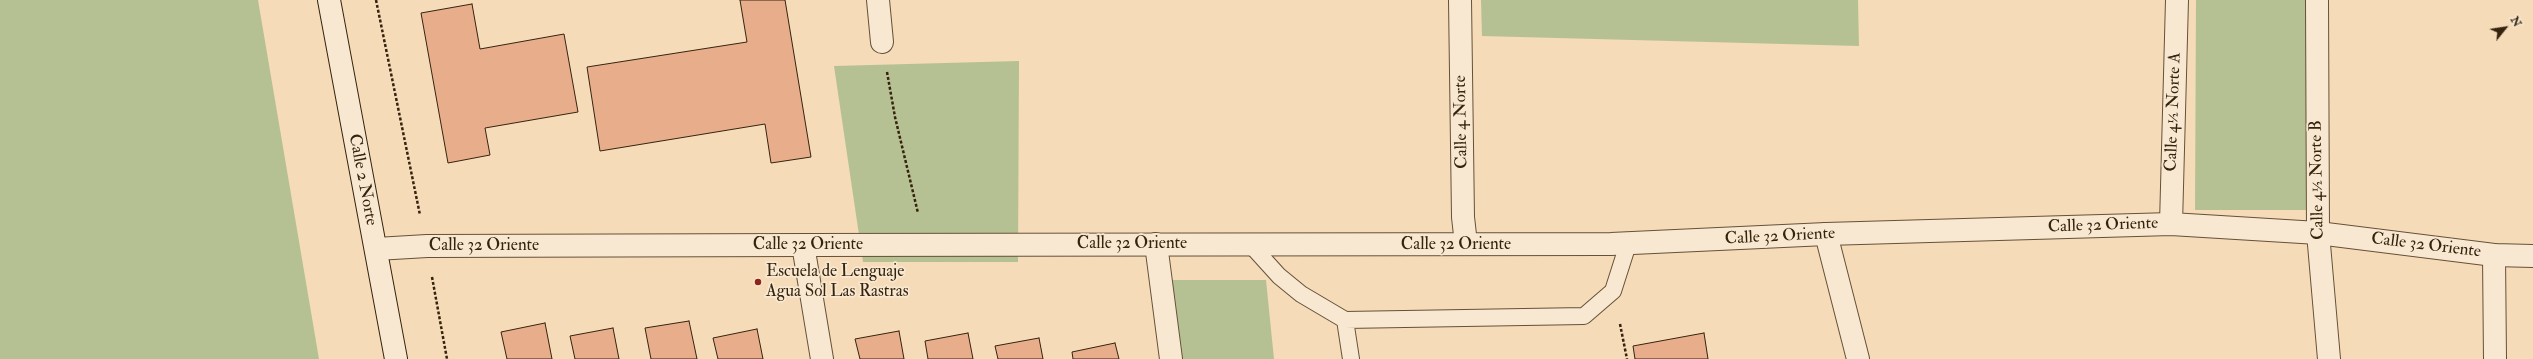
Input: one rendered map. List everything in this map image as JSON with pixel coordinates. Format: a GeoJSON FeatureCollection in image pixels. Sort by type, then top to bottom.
{"type":"FeatureCollection","features":[{"type":"Feature","properties":{"kind":"street","name":"Calle 2 Norte"},"geometry":{"type":"LineString","coordinates":[[329,0],[396,359]]}},
{"type":"Feature","properties":{"kind":"street"},"geometry":{"type":"LineString","coordinates":[[878,0],[882,42]]}},
{"type":"Feature","properties":{"kind":"street","name":"Calle 4 Norte"},"geometry":{"type":"LineString","coordinates":[[1460,0],[1463,217],[1466,244]]}},
{"type":"Feature","properties":{"kind":"street","name":"Calle 4½ Norte A"},"geometry":{"type":"LineString","coordinates":[[2171,224],[2177,0]]}},
{"type":"Feature","properties":{"kind":"street","name":"Calle 4½ Norte B"},"geometry":{"type":"LineString","coordinates":[[2317,0],[2318,233],[2329,359]]}},
{"type":"Feature","properties":{"kind":"street","name":"Calle 32 Oriente"},"geometry":{"type":"LineString","coordinates":[[376,249],[427,246],[1628,244],[1826,234],[2171,224],[2318,233],[2494,255],[2533,256]]}},
{"type":"Feature","properties":{"kind":"street"},"geometry":{"type":"LineString","coordinates":[[1826,234],[1858,359]]}},
{"type":"Feature","properties":{"kind":"street"},"geometry":{"type":"LineString","coordinates":[[1156,244],[1171,359]]}},
{"type":"Feature","properties":{"kind":"street"},"geometry":{"type":"LineString","coordinates":[[803,245],[822,359]]}},
{"type":"Feature","properties":{"kind":"street"},"geometry":{"type":"LineString","coordinates":[[2494,255],[2495,359]]}},
{"type":"Feature","properties":{"kind":"lane"},"geometry":{"type":"LineString","coordinates":[[1250,244],[1279,276],[1301,294],[1345,320],[1584,316],[1613,291],[1628,244]]}},
{"type":"Feature","properties":{"kind":"lane"},"geometry":{"type":"LineString","coordinates":[[1345,320],[1351,359]]}},
{"type":"Feature","properties":{"kind":"path"},"geometry":{"type":"LineString","coordinates":[[376,0],[427,246],[446,359]]}},
{"type":"Feature","properties":{"kind":"path"},"geometry":{"type":"LineString","coordinates":[[882,42],[895,117],[925,245]]}},
{"type":"Feature","properties":{"kind":"green space"},"geometry":{"type":"Polygon","coordinates":[[[0,0],[258,0],[319,359],[0,359],[0,0]]]}},
{"type":"Feature","properties":{"kind":"green space"},"geometry":{"type":"Polygon","coordinates":[[[1481,0],[1858,0],[1859,46],[1482,36],[1481,0]]]}},
{"type":"Feature","properties":{"kind":"green space"},"geometry":{"type":"Polygon","coordinates":[[[2196,0],[2319,0],[2310,210],[2195,210],[2196,0]]]}},
{"type":"Feature","properties":{"kind":"green space"},"geometry":{"type":"Polygon","coordinates":[[[1019,61],[1018,262],[863,262],[834,66],[1019,61]]]}},
{"type":"Feature","properties":{"kind":"green space"},"geometry":{"type":"Polygon","coordinates":[[[1162,280],[1266,280],[1274,359],[1176,359],[1162,280]]]}},
{"type":"Feature","properties":{"kind":"building"},"geometry":{"type":"Polygon","coordinates":[[[740,0],[785,0],[811,157],[771,163],[765,124],[600,151],[587,67],[747,42],[740,0]]]}},
{"type":"Feature","properties":{"kind":"building"},"geometry":{"type":"Polygon","coordinates":[[[472,4],[480,49],[564,34],[578,112],[485,128],[490,155],[448,163],[421,13],[472,4]]]}},
{"type":"Feature","properties":{"kind":"building"},"geometry":{"type":"Polygon","coordinates":[[[689,321],[697,359],[651,359],[645,328],[689,321]]]}},
{"type":"Feature","properties":{"kind":"building"},"geometry":{"type":"Polygon","coordinates":[[[545,323],[552,359],[507,359],[501,332],[545,323]]]}},
{"type":"Feature","properties":{"kind":"building"},"geometry":{"type":"Polygon","coordinates":[[[613,328],[619,359],[575,359],[570,336],[613,328]]]}},
{"type":"Feature","properties":{"kind":"building"},"geometry":{"type":"Polygon","coordinates":[[[757,329],[763,359],[718,359],[713,338],[757,329]]]}},
{"type":"Feature","properties":{"kind":"building"},"geometry":{"type":"Polygon","coordinates":[[[899,331],[904,359],[860,359],[855,339],[899,331]]]}},
{"type":"Feature","properties":{"kind":"building"},"geometry":{"type":"Polygon","coordinates":[[[968,333],[973,359],[928,359],[925,341],[968,333]]]}},
{"type":"Feature","properties":{"kind":"building"},"geometry":{"type":"Polygon","coordinates":[[[1704,333],[1708,359],[1635,359],[1633,346],[1704,333]]]}},
{"type":"Feature","properties":{"kind":"building"},"geometry":{"type":"Polygon","coordinates":[[[1039,338],[1043,359],[998,359],[995,346],[1039,338]]]}},
{"type":"Feature","properties":{"kind":"building"},"geometry":{"type":"Polygon","coordinates":[[[1115,343],[1119,359],[1073,359],[1072,352],[1115,343]]]}},
{"type":"Feature","properties":{"kind":"place","name":"Escuela de Lenguaje Agua Sol Las Rastras"},"geometry":{"type":"Point","coordinates":[758,282]}}]}
